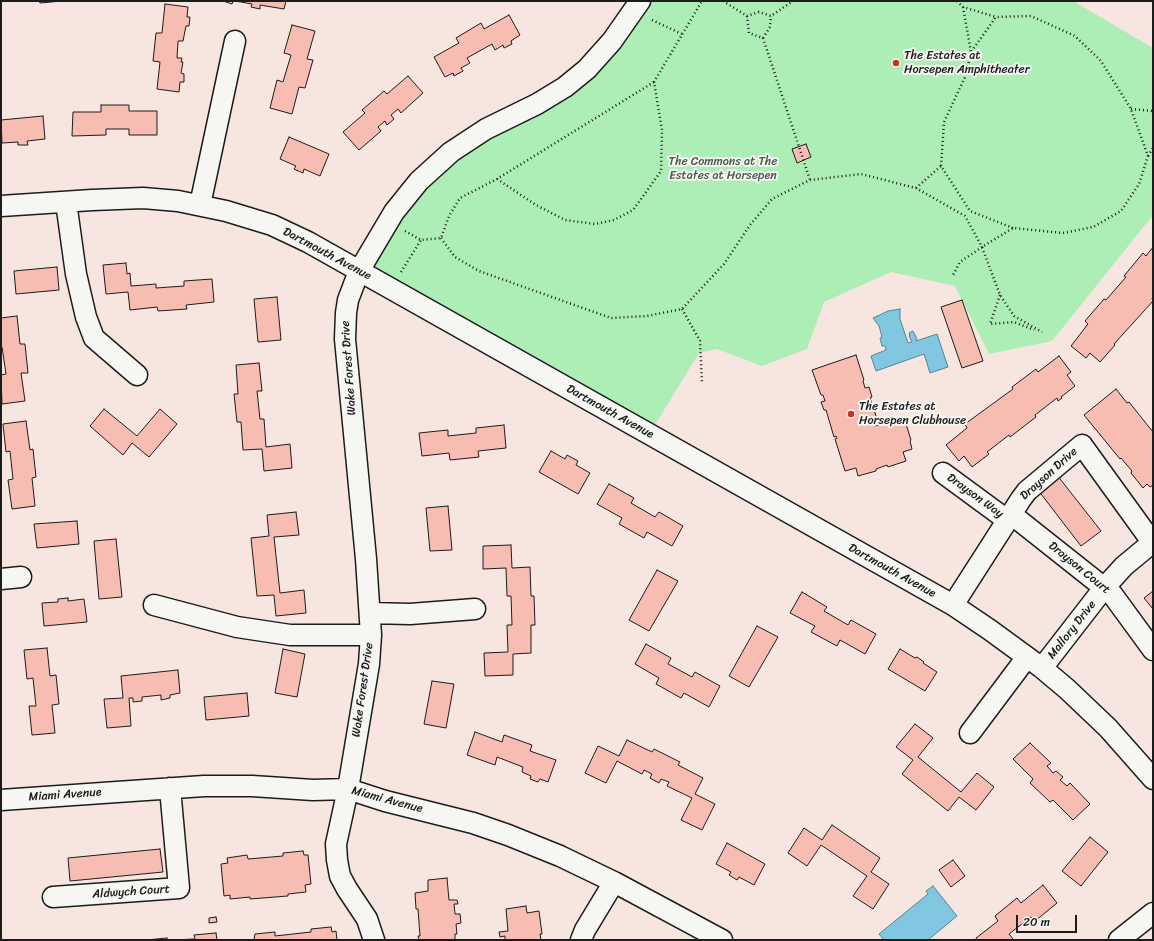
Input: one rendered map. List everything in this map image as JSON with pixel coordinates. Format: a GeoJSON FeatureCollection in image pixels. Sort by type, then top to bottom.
{"type":"FeatureCollection","features":[{"type":"Feature","properties":{"kind":"street","name":"Wake Forest Drive"},"geometry":{"type":"LineString","coordinates":[[374,940],[367,919],[340,876],[336,844],[348,790],[369,664],[371,635],[366,559],[345,338],[348,300],[359,271],[388,222],[394,212],[419,181],[451,152],[486,129],[537,104],[565,87],[587,69],[612,41],[637,6]]}},
{"type":"Feature","properties":{"kind":"street"},"geometry":{"type":"LineString","coordinates":[[200,205],[235,41]]}},
{"type":"Feature","properties":{"kind":"street","name":"Dartmouth Avenue"},"geometry":{"type":"LineString","coordinates":[[1,206],[143,198],[200,205],[226,210],[272,226],[308,242],[953,605],[1034,662],[1067,689],[1108,728],[1153,779]]}},
{"type":"Feature","properties":{"kind":"street"},"geometry":{"type":"LineString","coordinates":[[66,202],[76,274],[86,318],[94,338],[137,375]]}},
{"type":"Feature","properties":{"kind":"street","name":"Drayson Drive"},"geometry":{"type":"LineString","coordinates":[[953,605],[1027,491],[1082,445],[1153,542]]}},
{"type":"Feature","properties":{"kind":"street","name":"Drayson Way"},"geometry":{"type":"LineString","coordinates":[[943,473],[1009,517]]}},
{"type":"Feature","properties":{"kind":"street","name":"Drayson Court"},"geometry":{"type":"LineString","coordinates":[[1009,517],[1112,594],[1153,650]]}},
{"type":"Feature","properties":{"kind":"street","name":"Mallory Drive"},"geometry":{"type":"LineString","coordinates":[[970,733],[1124,566],[1153,542]]}},
{"type":"Feature","properties":{"kind":"street"},"geometry":{"type":"LineString","coordinates":[[1,579],[21,577]]}},
{"type":"Feature","properties":{"kind":"street"},"geometry":{"type":"LineString","coordinates":[[154,605],[237,627],[290,636],[371,635]]}},
{"type":"Feature","properties":{"kind":"street"},"geometry":{"type":"LineString","coordinates":[[370,614],[410,614],[475,610]]}},
{"type":"Feature","properties":{"kind":"street","name":"Miami Avenue"},"geometry":{"type":"LineString","coordinates":[[1,800],[204,786],[252,786],[314,790],[348,790],[473,823],[508,835],[560,856],[614,882],[722,940]]}},
{"type":"Feature","properties":{"kind":"street","name":"Aldwych Court"},"geometry":{"type":"LineString","coordinates":[[54,897],[179,888],[170,788]]}},
{"type":"Feature","properties":{"kind":"street"},"geometry":{"type":"LineString","coordinates":[[581,940],[585,930],[614,882]]}},
{"type":"Feature","properties":{"kind":"street"},"geometry":{"type":"LineString","coordinates":[[1118,940],[1153,913]]}},
{"type":"Feature","properties":{"kind":"path"},"geometry":{"type":"LineString","coordinates":[[441,238],[449,216],[460,198],[497,179],[654,82],[702,1]]}},
{"type":"Feature","properties":{"kind":"path"},"geometry":{"type":"LineString","coordinates":[[723,1],[747,16]]}},
{"type":"Feature","properties":{"kind":"path"},"geometry":{"type":"LineString","coordinates":[[771,16],[793,1]]}},
{"type":"Feature","properties":{"kind":"path"},"geometry":{"type":"LineString","coordinates":[[957,1],[962,7],[971,52]]}},
{"type":"Feature","properties":{"kind":"path"},"geometry":{"type":"LineString","coordinates":[[637,6],[682,34]]}},
{"type":"Feature","properties":{"kind":"path"},"geometry":{"type":"LineString","coordinates":[[962,7],[996,17],[1031,16],[1075,36],[1101,61],[1131,108],[1148,156]]}},
{"type":"Feature","properties":{"kind":"path"},"geometry":{"type":"LineString","coordinates":[[747,16],[759,12],[771,16]]}},
{"type":"Feature","properties":{"kind":"path"},"geometry":{"type":"LineString","coordinates":[[747,16],[749,34],[763,38]]}},
{"type":"Feature","properties":{"kind":"path"},"geometry":{"type":"LineString","coordinates":[[763,38],[770,27],[771,16]]}},
{"type":"Feature","properties":{"kind":"path"},"geometry":{"type":"LineString","coordinates":[[996,17],[971,52],[966,75],[944,122],[941,166],[970,211],[1013,228],[1063,233],[1093,227],[1121,211],[1139,184],[1148,156],[1153,148]]}},
{"type":"Feature","properties":{"kind":"path"},"geometry":{"type":"LineString","coordinates":[[763,38],[810,180]]}},
{"type":"Feature","properties":{"kind":"path"},"geometry":{"type":"LineString","coordinates":[[497,179],[536,205],[565,220],[595,224],[614,220],[633,210],[661,171],[662,130],[654,82]]}},
{"type":"Feature","properties":{"kind":"path"},"geometry":{"type":"LineString","coordinates":[[1131,108],[1153,111]]}},
{"type":"Feature","properties":{"kind":"path"},"geometry":{"type":"LineString","coordinates":[[916,188],[941,166]]}},
{"type":"Feature","properties":{"kind":"path"},"geometry":{"type":"LineString","coordinates":[[441,238],[455,257],[479,271],[611,318],[647,316],[682,310],[724,264],[750,225],[772,199],[810,180],[861,174],[916,188],[965,216],[982,247],[1000,295],[1014,316],[1042,332],[1014,322],[990,324],[1000,295]]}},
{"type":"Feature","properties":{"kind":"path"},"geometry":{"type":"LineString","coordinates":[[388,222],[421,240],[441,238]]}},
{"type":"Feature","properties":{"kind":"path"},"geometry":{"type":"LineString","coordinates":[[952,277],[960,262],[1013,228]]}},
{"type":"Feature","properties":{"kind":"path"},"geometry":{"type":"LineString","coordinates":[[390,289],[421,240]]}},
{"type":"Feature","properties":{"kind":"path"},"geometry":{"type":"LineString","coordinates":[[682,310],[700,341],[702,383]]}},
{"type":"Feature","properties":{"kind":"green space","name":"The Commons at The Estates at Horsepen"},"geometry":{"type":"Polygon","coordinates":[[[638,1],[1073,1],[1153,48],[1153,215],[1052,341],[989,354],[955,286],[891,272],[824,302],[807,349],[762,366],[717,349],[699,353],[650,433],[361,269],[432,167],[571,83],[638,1]]]}},
{"type":"Feature","properties":{"kind":"water"},"geometry":{"type":"Polygon","coordinates":[[[900,309],[900,319],[908,343],[912,342],[909,333],[913,331],[917,339],[916,341],[937,334],[948,367],[930,373],[924,354],[876,371],[871,356],[886,350],[885,346],[882,346],[880,338],[882,337],[879,326],[873,318],[888,311],[900,309]]]}},
{"type":"Feature","properties":{"kind":"water"},"geometry":{"type":"Polygon","coordinates":[[[933,886],[957,916],[928,940],[884,940],[879,934],[928,894],[926,891],[933,886]]]}},
{"type":"Feature","properties":{"kind":"building"},"geometry":{"type":"Polygon","coordinates":[[[39,1],[62,1],[40,3],[39,1]]]}},
{"type":"Feature","properties":{"kind":"building"},"geometry":{"type":"Polygon","coordinates":[[[223,1],[233,1],[232,4],[223,1]]]}},
{"type":"Feature","properties":{"kind":"building"},"geometry":{"type":"Polygon","coordinates":[[[235,1],[286,1],[284,9],[260,5],[260,9],[251,7],[252,4],[235,1]]]}},
{"type":"Feature","properties":{"kind":"building"},"geometry":{"type":"Polygon","coordinates":[[[165,4],[188,7],[187,17],[190,17],[189,26],[186,26],[183,41],[178,41],[177,58],[182,58],[181,62],[183,62],[181,73],[184,74],[184,82],[180,82],[179,92],[157,89],[160,62],[153,61],[156,33],[162,33],[165,4]]]}},
{"type":"Feature","properties":{"kind":"building"},"geometry":{"type":"Polygon","coordinates":[[[509,15],[520,35],[511,41],[512,44],[504,48],[503,45],[495,50],[492,44],[467,58],[470,63],[461,68],[463,71],[454,76],[453,73],[445,77],[434,57],[459,43],[456,38],[481,23],[484,29],[509,15]]]}},
{"type":"Feature","properties":{"kind":"building"},"geometry":{"type":"Polygon","coordinates":[[[292,25],[315,31],[307,59],[313,60],[305,88],[299,87],[292,114],[270,108],[277,80],[283,82],[291,55],[284,53],[292,25]]]}},
{"type":"Feature","properties":{"kind":"building"},"geometry":{"type":"Polygon","coordinates":[[[408,76],[423,93],[401,113],[398,109],[391,115],[394,119],[387,125],[385,121],[378,127],[381,131],[359,150],[343,132],[365,113],[362,110],[384,91],[387,94],[408,76]]]}},
{"type":"Feature","properties":{"kind":"building"},"geometry":{"type":"Polygon","coordinates":[[[101,105],[129,105],[129,111],[157,111],[157,135],[129,135],[129,129],[106,129],[106,135],[72,136],[73,112],[101,112],[101,105]]]}},
{"type":"Feature","properties":{"kind":"building"},"geometry":{"type":"Polygon","coordinates":[[[43,116],[45,139],[27,141],[28,145],[18,145],[18,142],[2,143],[1,120],[43,116]]]}},
{"type":"Feature","properties":{"kind":"building"},"geometry":{"type":"Polygon","coordinates":[[[289,137],[329,154],[320,176],[304,169],[303,173],[294,169],[296,166],[280,159],[289,137]]]}},
{"type":"Feature","properties":{"kind":"building"},"geometry":{"type":"Polygon","coordinates":[[[806,144],[811,157],[797,163],[792,149],[806,144]]]}},
{"type":"Feature","properties":{"kind":"building"},"geometry":{"type":"Polygon","coordinates":[[[1153,247],[1153,301],[1114,344],[1115,345],[1100,362],[1090,353],[1086,358],[1071,346],[1088,324],[1085,321],[1126,277],[1124,276],[1143,253],[1146,256],[1153,247]]]}},
{"type":"Feature","properties":{"kind":"building"},"geometry":{"type":"Polygon","coordinates":[[[126,263],[127,274],[130,273],[131,286],[156,284],[156,288],[184,286],[184,281],[212,279],[214,302],[186,305],[187,309],[158,311],[157,307],[130,310],[128,292],[106,294],[103,265],[126,263]]]}},
{"type":"Feature","properties":{"kind":"building"},"geometry":{"type":"Polygon","coordinates":[[[57,267],[59,290],[16,294],[14,271],[57,267]]]}},
{"type":"Feature","properties":{"kind":"building"},"geometry":{"type":"Polygon","coordinates":[[[277,297],[281,340],[258,342],[254,299],[277,297]]]}},
{"type":"Feature","properties":{"kind":"building"},"geometry":{"type":"Polygon","coordinates":[[[962,300],[983,361],[962,368],[941,307],[962,300]]]}},
{"type":"Feature","properties":{"kind":"building"},"geometry":{"type":"Polygon","coordinates":[[[17,316],[20,344],[25,344],[28,373],[21,373],[25,401],[2,404],[1,375],[6,374],[1,347],[1,318],[17,316]]]}},
{"type":"Feature","properties":{"kind":"building","name":"The Estates at Horsepen Clubhouse"},"geometry":{"type":"Polygon","coordinates":[[[856,355],[865,388],[869,387],[872,397],[870,398],[878,422],[874,423],[875,426],[902,417],[911,440],[912,449],[903,452],[906,461],[888,467],[887,465],[876,469],[876,471],[858,476],[856,468],[845,471],[835,439],[837,438],[836,436],[834,437],[826,410],[824,410],[821,402],[825,401],[823,395],[821,395],[812,370],[856,355]]]}},
{"type":"Feature","properties":{"kind":"building"},"geometry":{"type":"Polygon","coordinates":[[[1059,356],[1071,372],[1067,375],[1075,386],[1058,401],[1057,398],[1035,415],[1036,417],[1010,437],[1009,435],[987,452],[989,454],[972,467],[964,456],[959,461],[946,445],[967,428],[965,424],[1013,389],[1012,387],[1036,369],[1038,372],[1059,356]]]}},
{"type":"Feature","properties":{"kind":"building"},"geometry":{"type":"Polygon","coordinates":[[[259,363],[262,391],[257,391],[260,419],[264,419],[266,447],[290,444],[292,468],[264,471],[262,449],[243,450],[241,422],[237,422],[234,394],[238,394],[236,365],[259,363]]]}},
{"type":"Feature","properties":{"kind":"building"},"geometry":{"type":"Polygon","coordinates":[[[1116,389],[1127,403],[1129,402],[1153,432],[1153,485],[1150,487],[1147,484],[1143,488],[1131,473],[1132,471],[1121,458],[1120,459],[1084,415],[1116,389]]]}},
{"type":"Feature","properties":{"kind":"building"},"geometry":{"type":"Polygon","coordinates":[[[104,409],[137,436],[160,409],[177,424],[149,457],[132,443],[123,455],[90,426],[104,409]]]}},
{"type":"Feature","properties":{"kind":"building"},"geometry":{"type":"Polygon","coordinates":[[[26,421],[30,450],[33,449],[36,477],[32,478],[35,506],[12,509],[8,480],[13,479],[10,451],[6,452],[3,424],[26,421]]]}},
{"type":"Feature","properties":{"kind":"building"},"geometry":{"type":"Polygon","coordinates":[[[504,425],[506,448],[478,451],[479,457],[450,460],[449,453],[422,456],[419,433],[448,430],[448,436],[476,433],[476,428],[504,425]]]}},
{"type":"Feature","properties":{"kind":"building"},"geometry":{"type":"Polygon","coordinates":[[[551,451],[565,459],[567,455],[578,461],[576,465],[590,473],[578,494],[539,472],[551,451]]]}},
{"type":"Feature","properties":{"kind":"building"},"geometry":{"type":"Polygon","coordinates":[[[1057,475],[1101,531],[1081,546],[1038,490],[1057,475]]]}},
{"type":"Feature","properties":{"kind":"building"},"geometry":{"type":"Polygon","coordinates":[[[609,484],[634,498],[631,503],[655,517],[659,512],[683,526],[672,546],[647,532],[644,538],[619,524],[622,518],[597,504],[609,484]]]}},
{"type":"Feature","properties":{"kind":"building"},"geometry":{"type":"Polygon","coordinates":[[[448,506],[452,550],[430,551],[426,508],[448,506]]]}},
{"type":"Feature","properties":{"kind":"building"},"geometry":{"type":"Polygon","coordinates":[[[296,512],[299,535],[274,537],[280,593],[304,590],[306,613],[276,616],[274,595],[257,596],[251,538],[269,536],[267,515],[296,512]]]}},
{"type":"Feature","properties":{"kind":"building"},"geometry":{"type":"Polygon","coordinates":[[[77,521],[79,544],[37,548],[34,524],[77,521]]]}},
{"type":"Feature","properties":{"kind":"building"},"geometry":{"type":"Polygon","coordinates":[[[116,539],[122,597],[99,599],[94,541],[116,539]]]}},
{"type":"Feature","properties":{"kind":"building"},"geometry":{"type":"Polygon","coordinates":[[[511,545],[512,568],[530,567],[531,596],[534,596],[535,625],[531,625],[531,653],[513,654],[513,675],[485,676],[484,653],[508,652],[507,625],[512,625],[511,596],[507,596],[506,568],[483,569],[483,546],[511,545]]]}},
{"type":"Feature","properties":{"kind":"building"},"geometry":{"type":"Polygon","coordinates":[[[657,570],[678,581],[649,631],[629,620],[657,570]]]}},
{"type":"Feature","properties":{"kind":"building"},"geometry":{"type":"Polygon","coordinates":[[[1153,591],[1153,609],[1144,598],[1153,591]]]}},
{"type":"Feature","properties":{"kind":"building"},"geometry":{"type":"Polygon","coordinates":[[[802,592],[827,607],[824,611],[848,625],[851,620],[876,634],[865,654],[840,640],[837,646],[811,632],[815,626],[790,613],[802,592]]]}},
{"type":"Feature","properties":{"kind":"building"},"geometry":{"type":"Polygon","coordinates":[[[68,598],[68,601],[84,599],[87,622],[44,626],[42,603],[58,602],[58,599],[68,598]]]}},
{"type":"Feature","properties":{"kind":"building"},"geometry":{"type":"Polygon","coordinates":[[[757,626],[778,637],[749,687],[729,676],[757,626]]]}},
{"type":"Feature","properties":{"kind":"building"},"geometry":{"type":"Polygon","coordinates":[[[646,644],[671,658],[668,664],[692,677],[695,672],[720,686],[709,707],[684,693],[681,698],[656,684],[659,678],[635,664],[646,644]]]}},
{"type":"Feature","properties":{"kind":"building"},"geometry":{"type":"Polygon","coordinates":[[[47,648],[50,676],[56,675],[59,704],[52,705],[55,733],[32,735],[29,706],[36,706],[33,678],[27,679],[24,650],[47,648]]]}},
{"type":"Feature","properties":{"kind":"building"},"geometry":{"type":"Polygon","coordinates":[[[283,649],[305,654],[297,697],[275,693],[283,649]]]}},
{"type":"Feature","properties":{"kind":"building"},"geometry":{"type":"Polygon","coordinates":[[[900,649],[915,658],[917,657],[937,672],[925,691],[888,669],[900,649]]]}},
{"type":"Feature","properties":{"kind":"building"},"geometry":{"type":"Polygon","coordinates":[[[178,670],[180,693],[170,695],[170,698],[161,700],[161,695],[142,697],[142,701],[133,702],[133,698],[129,698],[131,726],[107,728],[104,699],[123,698],[121,676],[178,670]]]}},
{"type":"Feature","properties":{"kind":"building"},"geometry":{"type":"Polygon","coordinates":[[[432,681],[454,684],[446,728],[424,724],[432,681]]]}},
{"type":"Feature","properties":{"kind":"building"},"geometry":{"type":"Polygon","coordinates":[[[247,693],[249,716],[206,720],[204,697],[247,693]]]}},
{"type":"Feature","properties":{"kind":"building"},"geometry":{"type":"Polygon","coordinates":[[[915,724],[933,738],[918,757],[961,792],[977,773],[994,787],[976,810],[959,797],[948,811],[902,774],[913,760],[896,747],[915,724]]]}},
{"type":"Feature","properties":{"kind":"building"},"geometry":{"type":"Polygon","coordinates":[[[475,732],[502,742],[504,735],[532,745],[530,751],[556,760],[548,782],[540,779],[538,782],[530,779],[531,776],[522,772],[523,767],[497,757],[495,765],[467,755],[475,732]]]}},
{"type":"Feature","properties":{"kind":"building"},"geometry":{"type":"Polygon","coordinates":[[[627,740],[652,752],[654,749],[680,762],[678,765],[703,778],[695,794],[715,804],[702,830],[681,820],[692,798],[667,786],[669,782],[661,779],[659,783],[650,778],[652,774],[644,770],[642,774],[617,761],[606,783],[585,773],[598,746],[619,756],[627,740]]]}},
{"type":"Feature","properties":{"kind":"building"},"geometry":{"type":"Polygon","coordinates":[[[1030,743],[1051,763],[1047,766],[1053,773],[1056,771],[1063,777],[1060,780],[1067,786],[1070,783],[1090,804],[1073,820],[1053,800],[1050,802],[1030,783],[1033,779],[1013,759],[1030,743]]]}},
{"type":"Feature","properties":{"kind":"building"},"geometry":{"type":"Polygon","coordinates":[[[832,825],[880,858],[871,872],[889,884],[873,909],[853,896],[867,876],[821,845],[807,866],[788,853],[804,828],[822,840],[832,825]]]}},
{"type":"Feature","properties":{"kind":"building"},"geometry":{"type":"Polygon","coordinates":[[[1090,837],[1108,852],[1081,886],[1062,871],[1090,837]]]}},
{"type":"Feature","properties":{"kind":"building"},"geometry":{"type":"Polygon","coordinates":[[[727,843],[765,864],[754,885],[739,877],[737,880],[729,875],[731,872],[716,864],[727,843]]]}},
{"type":"Feature","properties":{"kind":"building"},"geometry":{"type":"Polygon","coordinates":[[[160,849],[163,872],[70,881],[68,858],[160,849]]]}},
{"type":"Feature","properties":{"kind":"building"},"geometry":{"type":"Polygon","coordinates":[[[303,851],[304,855],[308,855],[311,884],[305,885],[306,892],[288,894],[288,896],[250,899],[250,897],[230,899],[230,895],[224,896],[221,864],[228,863],[227,858],[247,855],[248,859],[283,856],[283,853],[303,851]]]}},
{"type":"Feature","properties":{"kind":"building"},"geometry":{"type":"Polygon","coordinates":[[[953,860],[965,876],[951,887],[939,870],[953,860]]]}},
{"type":"Feature","properties":{"kind":"building"},"geometry":{"type":"Polygon","coordinates":[[[447,878],[449,900],[457,900],[458,904],[454,904],[455,914],[460,914],[461,923],[456,924],[457,934],[455,934],[455,940],[419,940],[418,909],[416,909],[415,893],[428,891],[428,880],[447,878]]]}},
{"type":"Feature","properties":{"kind":"building"},"geometry":{"type":"Polygon","coordinates":[[[1043,885],[1057,903],[1035,921],[1031,917],[1009,934],[1013,939],[1011,940],[977,940],[976,938],[998,921],[995,916],[1017,898],[1021,903],[1043,885]]]}},
{"type":"Feature","properties":{"kind":"building"},"geometry":{"type":"Polygon","coordinates":[[[526,906],[527,913],[539,911],[542,934],[540,934],[541,940],[505,940],[505,936],[500,937],[499,932],[508,931],[506,909],[526,906]]]}},
{"type":"Feature","properties":{"kind":"building"},"geometry":{"type":"Polygon","coordinates":[[[216,917],[217,922],[209,923],[209,918],[216,917]]]}},
{"type":"Feature","properties":{"kind":"building"},"geometry":{"type":"Polygon","coordinates":[[[331,927],[332,932],[336,931],[337,940],[254,940],[255,934],[275,932],[275,936],[311,932],[311,929],[331,927]]]}},
{"type":"Feature","properties":{"kind":"building"},"geometry":{"type":"Polygon","coordinates":[[[216,933],[217,940],[170,940],[195,939],[194,935],[216,933]]]}},
{"type":"Feature","properties":{"kind":"building"},"geometry":{"type":"Polygon","coordinates":[[[167,938],[167,940],[146,940],[167,938]]]}},
{"type":"Feature","properties":{"kind":"place","name":"The Estates at Horsepen Amphitheater"},"geometry":{"type":"Point","coordinates":[896,63]}},
{"type":"Feature","properties":{"kind":"place","name":"The Estates at Horsepen Clubhouse"},"geometry":{"type":"Point","coordinates":[851,414]}}]}
